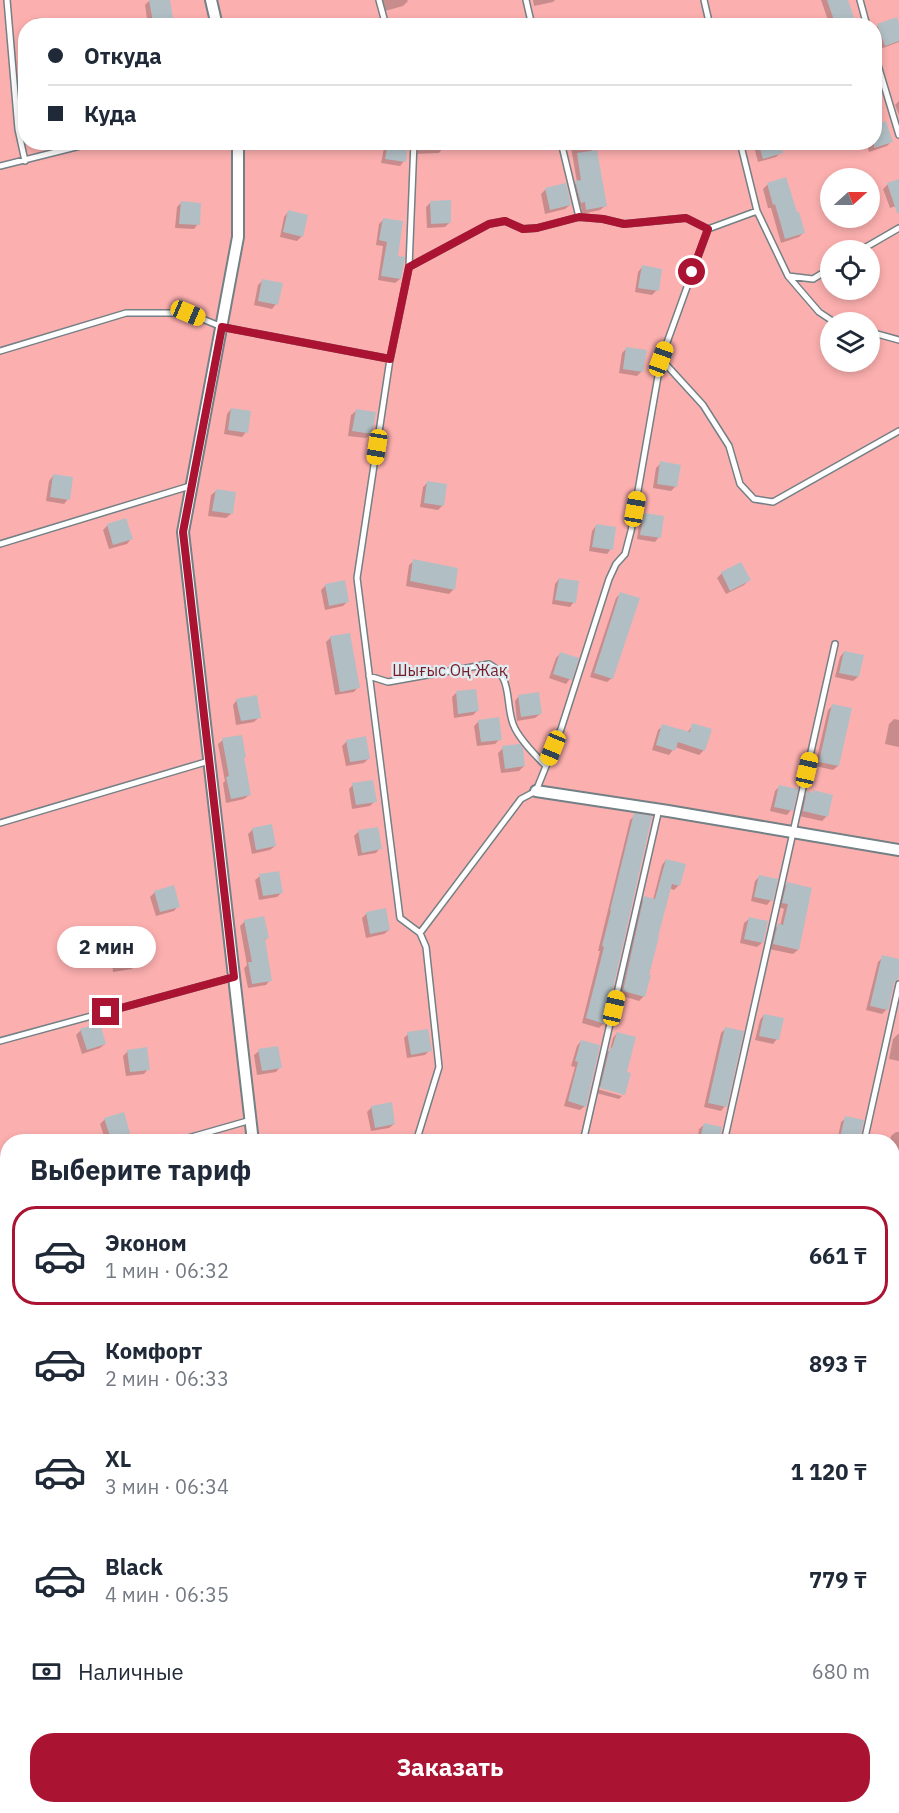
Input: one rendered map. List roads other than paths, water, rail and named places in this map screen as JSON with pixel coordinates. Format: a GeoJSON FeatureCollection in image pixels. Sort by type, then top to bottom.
{"type":"FeatureCollection","features":[{"type":"Feature","properties":{"kind":"street"},"geometry":{"type":"LineString","coordinates":[[211,0],[215,18]]}},
{"type":"Feature","properties":{"kind":"street"},"geometry":{"type":"LineString","coordinates":[[238,150],[238,237],[183,532],[252,1134]]}},
{"type":"Feature","properties":{"kind":"street"},"geometry":{"type":"LineString","coordinates":[[536,791],[659,809],[899,850]]}},
{"type":"Feature","properties":{"kind":"lane"},"geometry":{"type":"LineString","coordinates":[[7,0],[18,129]]}},
{"type":"Feature","properties":{"kind":"lane"},"geometry":{"type":"LineString","coordinates":[[379,0],[384,18]]}},
{"type":"Feature","properties":{"kind":"lane"},"geometry":{"type":"LineString","coordinates":[[526,0],[530,18]]}},
{"type":"Feature","properties":{"kind":"lane"},"geometry":{"type":"LineString","coordinates":[[704,0],[708,18]]}},
{"type":"Feature","properties":{"kind":"lane"},"geometry":{"type":"LineString","coordinates":[[860,0],[865,18]]}},
{"type":"Feature","properties":{"kind":"lane"},"geometry":{"type":"LineString","coordinates":[[882,79],[899,135]]}},
{"type":"Feature","properties":{"kind":"lane"},"geometry":{"type":"LineString","coordinates":[[23,150],[25,160]]}},
{"type":"Feature","properties":{"kind":"lane"},"geometry":{"type":"LineString","coordinates":[[0,166],[64,150]]}},
{"type":"Feature","properties":{"kind":"lane"},"geometry":{"type":"LineString","coordinates":[[414,150],[409,267],[390,359],[357,578],[400,918],[420,933],[426,947],[439,1067],[418,1134]]}},
{"type":"Feature","properties":{"kind":"lane"},"geometry":{"type":"LineString","coordinates":[[563,150],[579,217]]}},
{"type":"Feature","properties":{"kind":"lane"},"geometry":{"type":"LineString","coordinates":[[742,150],[757,210],[788,276],[820,313]]}},
{"type":"Feature","properties":{"kind":"lane"},"geometry":{"type":"LineString","coordinates":[[409,267],[489,224],[505,221],[523,229],[537,228],[579,217],[624,224],[686,218],[708,229],[757,210]]}},
{"type":"Feature","properties":{"kind":"lane"},"geometry":{"type":"LineString","coordinates":[[878,240],[899,228]]}},
{"type":"Feature","properties":{"kind":"lane"},"geometry":{"type":"LineString","coordinates":[[420,933],[521,799],[536,791],[561,729],[609,579],[616,564],[625,554],[632,531],[661,359],[708,229]]}},
{"type":"Feature","properties":{"kind":"lane"},"geometry":{"type":"LineString","coordinates":[[788,276],[813,279],[820,275]]}},
{"type":"Feature","properties":{"kind":"lane"},"geometry":{"type":"LineString","coordinates":[[0,351],[126,313],[188,313],[222,327],[390,359]]}},
{"type":"Feature","properties":{"kind":"lane"},"geometry":{"type":"LineString","coordinates":[[880,335],[899,340]]}},
{"type":"Feature","properties":{"kind":"lane"},"geometry":{"type":"LineString","coordinates":[[661,359],[703,405],[729,446],[740,484],[754,499],[772,502],[899,431]]}},
{"type":"Feature","properties":{"kind":"lane"},"geometry":{"type":"LineString","coordinates":[[0,544],[192,486]]}},
{"type":"Feature","properties":{"kind":"lane"},"geometry":{"type":"LineString","coordinates":[[725,1134],[835,644]]}},
{"type":"Feature","properties":{"kind":"lane"},"geometry":{"type":"LineString","coordinates":[[369,676],[388,682],[489,664],[498,669],[503,677],[513,724],[535,755],[546,766]]}},
{"type":"Feature","properties":{"kind":"lane"},"geometry":{"type":"LineString","coordinates":[[0,823],[209,761]]}},
{"type":"Feature","properties":{"kind":"lane"},"geometry":{"type":"LineString","coordinates":[[587,1134],[659,809]]}},
{"type":"Feature","properties":{"kind":"lane"},"geometry":{"type":"LineString","coordinates":[[0,1041],[234,977]]}},
{"type":"Feature","properties":{"kind":"lane"},"geometry":{"type":"LineString","coordinates":[[866,1134],[899,984]]}},
{"type":"Feature","properties":{"kind":"lane"},"geometry":{"type":"LineString","coordinates":[[202,1134],[251,1120]]}},
{"type":"Feature","properties":{"kind":"park label","name":"Шығыс Оң Жақ"},"geometry":{"type":"Point","coordinates":[450,670]}}]}
